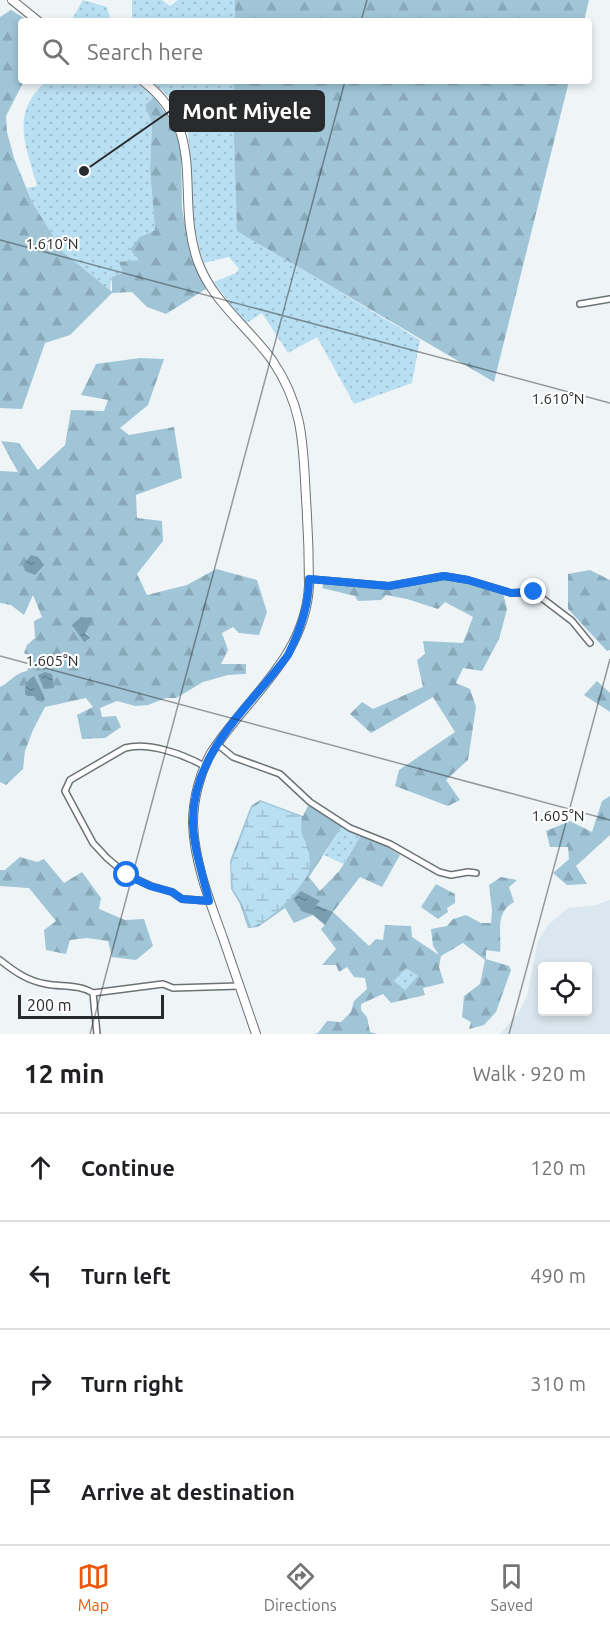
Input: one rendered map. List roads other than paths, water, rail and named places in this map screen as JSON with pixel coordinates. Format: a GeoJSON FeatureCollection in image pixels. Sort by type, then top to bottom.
{"type":"FeatureCollection","features":[{"type":"Feature","properties":{"kind":"street"},"geometry":{"type":"LineString","coordinates":[[12,0],[34,18]]}},
{"type":"Feature","properties":{"kind":"street"},"geometry":{"type":"LineString","coordinates":[[146,84],[166,104],[175,117],[183,139],[188,164],[191,234],[198,263],[213,290],[273,362],[295,405],[303,435],[309,599],[296,639],[288,655],[217,744],[204,766],[194,809],[193,822],[197,854],[209,901],[256,1034]]}},
{"type":"Feature","properties":{"kind":"street"},"geometry":{"type":"LineString","coordinates":[[580,304],[610,299]]}},
{"type":"Feature","properties":{"kind":"street"},"geometry":{"type":"LineString","coordinates":[[309,579],[389,586],[444,576],[468,580],[511,593],[534,592],[572,621],[590,643]]}},
{"type":"Feature","properties":{"kind":"street"},"geometry":{"type":"LineString","coordinates":[[217,744],[233,757],[280,774],[310,802],[350,828],[390,844],[439,872],[451,875],[476,873]]}},
{"type":"Feature","properties":{"kind":"street"},"geometry":{"type":"LineString","coordinates":[[204,766],[165,751],[131,746],[70,780],[65,791],[93,843],[127,875],[150,886],[172,892],[182,899],[209,901]]}},
{"type":"Feature","properties":{"kind":"street"},"geometry":{"type":"LineString","coordinates":[[0,960],[20,976],[29,980],[46,985],[78,988],[93,993],[163,984],[173,988],[239,986]]}},
{"type":"Feature","properties":{"kind":"street"},"geometry":{"type":"LineString","coordinates":[[93,993],[97,1034]]}},
{"type":"Feature","properties":{"kind":"water"},"geometry":{"type":"Polygon","coordinates":[[[31,555],[38,557],[44,565],[35,575],[25,571],[23,565],[31,555]]]}},
{"type":"Feature","properties":{"kind":"water"},"geometry":{"type":"Polygon","coordinates":[[[81,617],[93,618],[85,634],[90,638],[84,642],[72,625],[81,617]]]}},
{"type":"Feature","properties":{"kind":"water"},"geometry":{"type":"Polygon","coordinates":[[[45,672],[52,674],[54,688],[44,689],[38,675],[45,672]]]}},
{"type":"Feature","properties":{"kind":"water"},"geometry":{"type":"Polygon","coordinates":[[[34,676],[44,696],[43,702],[34,696],[25,694],[26,684],[34,676]]]}},
{"type":"Feature","properties":{"kind":"water"},"geometry":{"type":"Polygon","coordinates":[[[301,891],[320,901],[316,905],[333,912],[325,925],[313,915],[303,912],[293,899],[301,891]]]}},
{"type":"Feature","properties":{"kind":"place","name":"Mont Miyele"},"geometry":{"type":"Point","coordinates":[84,171]}}]}
